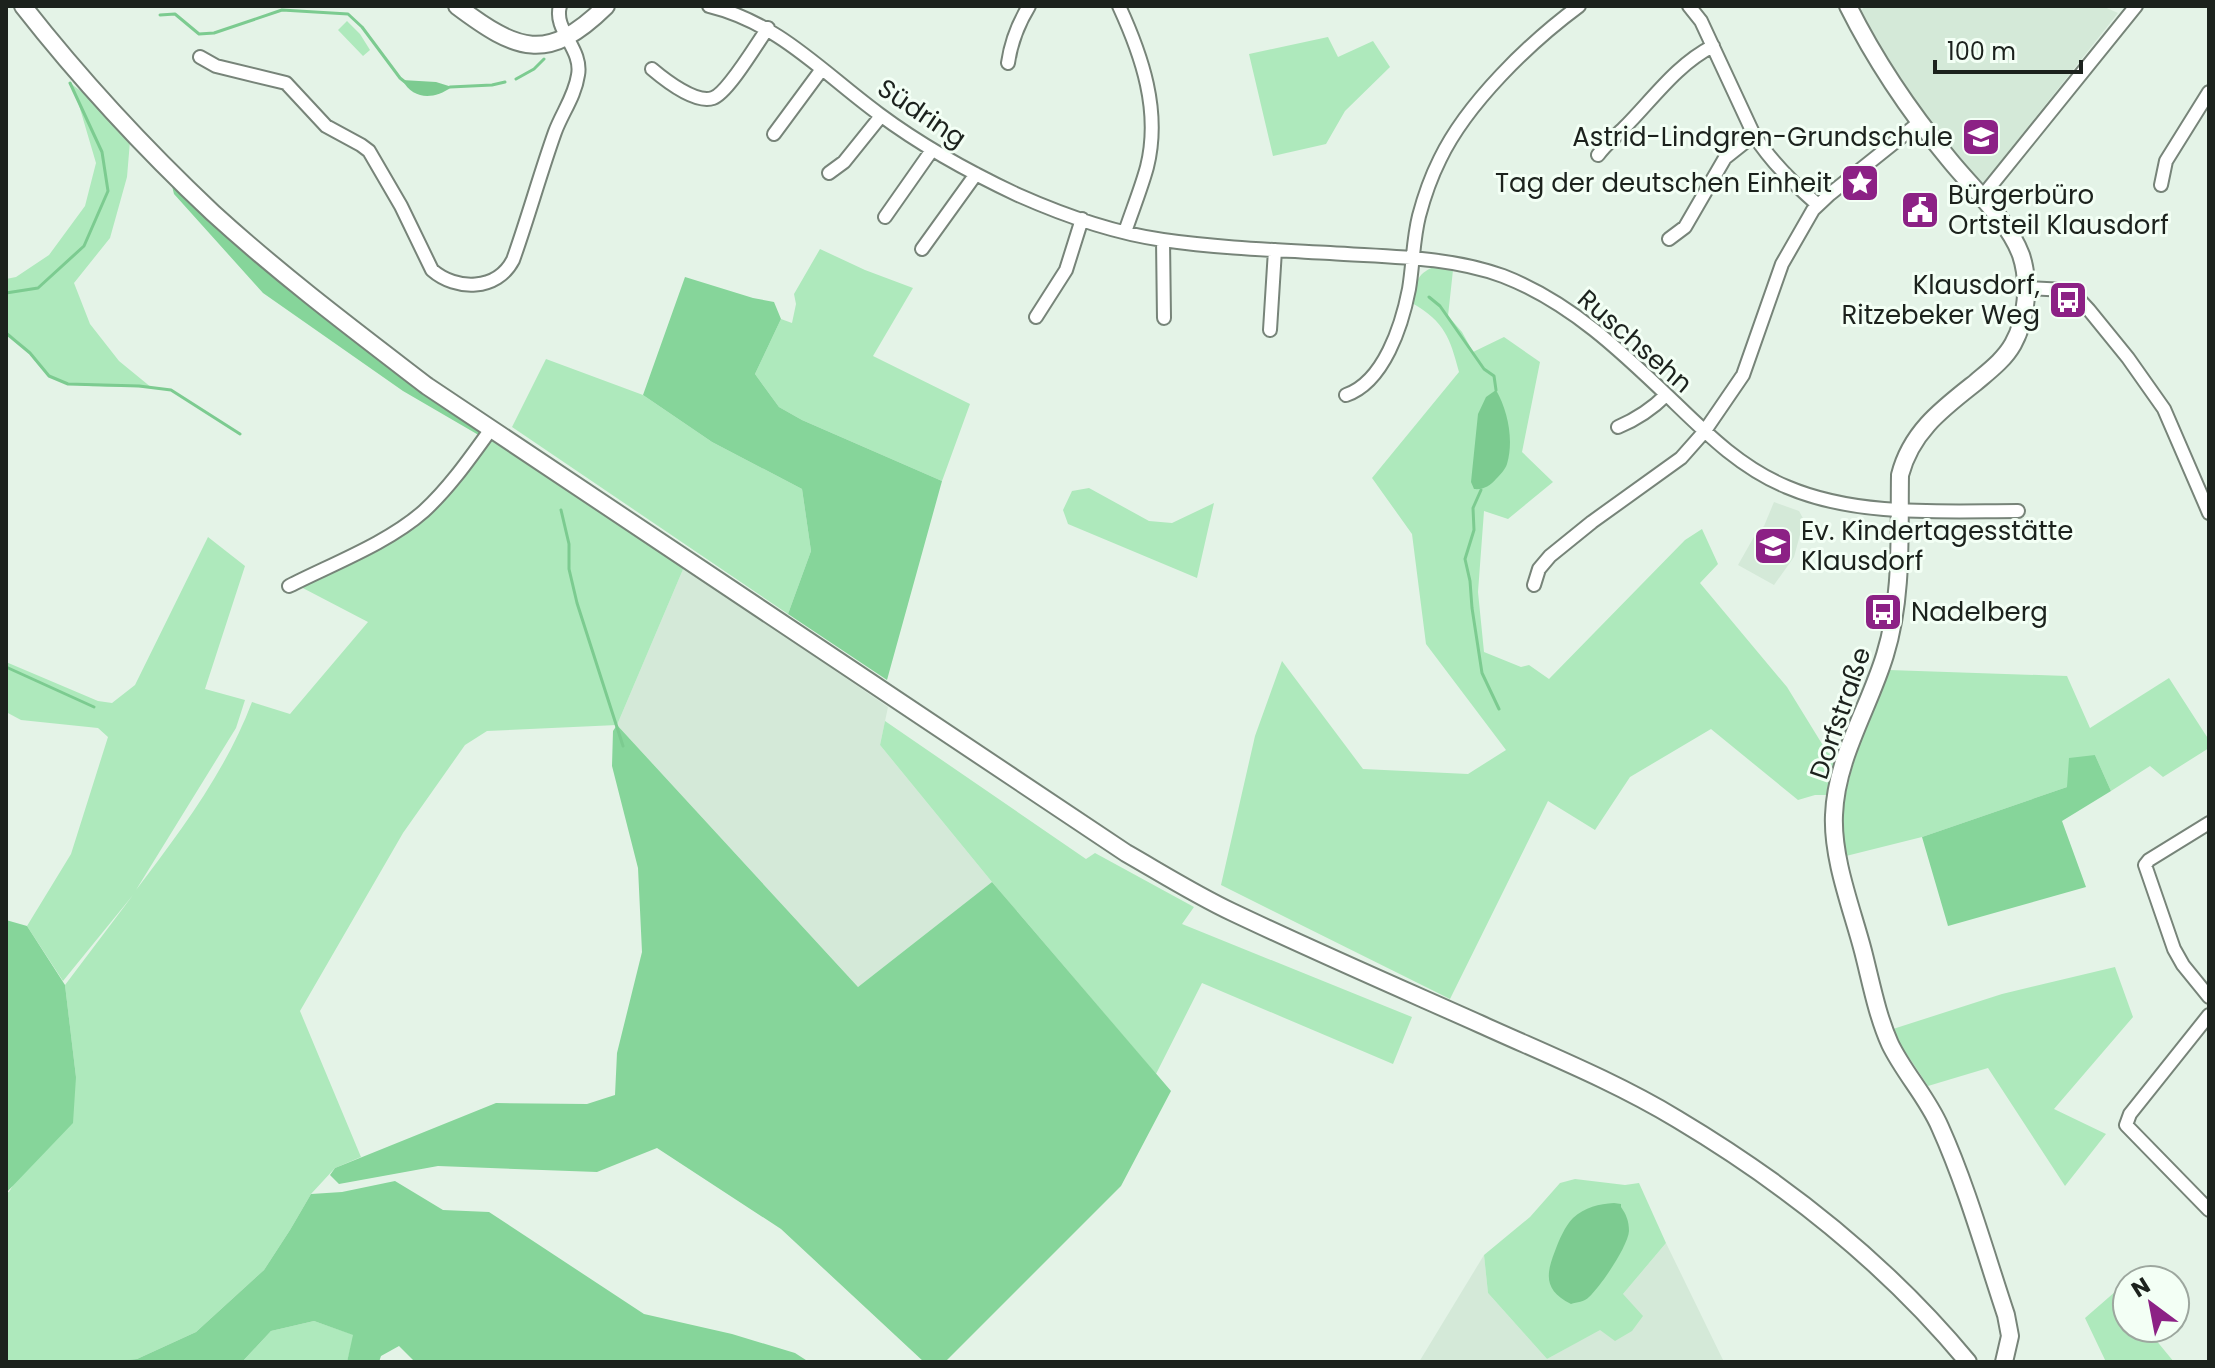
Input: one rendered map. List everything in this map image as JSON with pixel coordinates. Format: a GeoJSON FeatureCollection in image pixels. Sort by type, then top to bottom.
{"type":"FeatureCollection","features":[{"type":"Feature","properties":{"kind":"main road"},"geometry":{"type":"LineString","coordinates":[[23,6],[108,107],[214,213],[345,324],[427,386],[1126,853],[1229,911],[1607,1082],[1676,1118],[1754,1168],[1849,1241],[1904,1291],[1968,1362]]}},
{"type":"Feature","properties":{"kind":"main road"},"geometry":{"type":"LineString","coordinates":[[457,6],[494,33],[529,46],[548,43],[567,35],[587,24],[606,6]]}},
{"type":"Feature","properties":{"kind":"main road","name":"Dorfstraße"},"geometry":{"type":"LineString","coordinates":[[1848,6],[1877,58],[1920,122],[2014,240],[2024,266],[2024,311],[2012,346],[1995,366],[1931,420],[1915,438],[1904,458],[1900,475],[1898,578],[1891,635],[1849,747],[1838,785],[1834,814],[1843,876],[1885,1029],[1947,1142],[2006,1315],[2010,1336],[2004,1362]]}},
{"type":"Feature","properties":{"kind":"street"},"geometry":{"type":"LineString","coordinates":[[200,57],[216,66],[286,83],[326,126],[369,151],[401,206],[428,264],[439,276],[474,286],[488,283],[509,268],[558,125],[579,75],[576,54],[559,21],[560,6]]}},
{"type":"Feature","properties":{"kind":"street","name":"Südring"},"geometry":{"type":"LineString","coordinates":[[709,6],[768,28],[881,116],[932,150],[1021,196],[1125,232],[1163,240],[1228,246]]}},
{"type":"Feature","properties":{"kind":"street"},"geometry":{"type":"LineString","coordinates":[[1008,63],[1011,44],[1029,6]]}},
{"type":"Feature","properties":{"kind":"street"},"geometry":{"type":"LineString","coordinates":[[1119,6],[1142,63],[1150,120],[1147,164],[1125,232]]}},
{"type":"Feature","properties":{"kind":"street"},"geometry":{"type":"LineString","coordinates":[[1346,395],[1357,392],[1371,380],[1398,328],[1409,290],[1419,217],[1430,181],[1449,142],[1497,80],[1579,6]]}},
{"type":"Feature","properties":{"kind":"street"},"geometry":{"type":"LineString","coordinates":[[1689,6],[1701,21],[1754,135],[1772,160],[1818,205]]}},
{"type":"Feature","properties":{"kind":"street"},"geometry":{"type":"LineString","coordinates":[[1981,198],[2136,6]]}},
{"type":"Feature","properties":{"kind":"street"},"geometry":{"type":"LineString","coordinates":[[652,69],[676,88],[704,99],[712,98],[726,88],[768,28]]}},
{"type":"Feature","properties":{"kind":"street"},"geometry":{"type":"LineString","coordinates":[[1598,155],[1681,67],[1713,46]]}},
{"type":"Feature","properties":{"kind":"street"},"geometry":{"type":"LineString","coordinates":[[774,134],[822,69]]}},
{"type":"Feature","properties":{"kind":"street"},"geometry":{"type":"LineString","coordinates":[[2161,185],[2166,161],[2205,109],[2209,92]]}},
{"type":"Feature","properties":{"kind":"street"},"geometry":{"type":"LineString","coordinates":[[829,173],[844,162],[881,116]]}},
{"type":"Feature","properties":{"kind":"street"},"geometry":{"type":"LineString","coordinates":[[1534,585],[1539,569],[1550,556],[1681,458],[1704,432],[1743,375],[1782,264],[1818,205],[1920,122]]}},
{"type":"Feature","properties":{"kind":"street"},"geometry":{"type":"LineString","coordinates":[[1669,239],[1685,227],[1725,158],[1754,135]]}},
{"type":"Feature","properties":{"kind":"street"},"geometry":{"type":"LineString","coordinates":[[885,217],[932,150]]}},
{"type":"Feature","properties":{"kind":"street"},"geometry":{"type":"LineString","coordinates":[[922,249],[976,174]]}},
{"type":"Feature","properties":{"kind":"street"},"geometry":{"type":"LineString","coordinates":[[1036,317],[1066,270],[1082,219]]}},
{"type":"Feature","properties":{"kind":"street"},"geometry":{"type":"LineString","coordinates":[[1163,240],[1164,318]]}},
{"type":"Feature","properties":{"kind":"street","name":"Ruschsehn"},"geometry":{"type":"LineString","coordinates":[[1228,246],[1412,257],[1499,275],[1554,301],[1577,316],[1616,348],[1704,432],[1754,471],[1815,497],[1899,510]]}},
{"type":"Feature","properties":{"kind":"street"},"geometry":{"type":"LineString","coordinates":[[1270,330],[1275,250]]}},
{"type":"Feature","properties":{"kind":"street"},"geometry":{"type":"LineString","coordinates":[[2026,288],[2066,290],[2089,310],[2164,409],[2209,513]]}},
{"type":"Feature","properties":{"kind":"street"},"geometry":{"type":"LineString","coordinates":[[1618,427],[1633,421],[1666,395]]}},
{"type":"Feature","properties":{"kind":"street"},"geometry":{"type":"LineString","coordinates":[[289,586],[394,532],[422,513],[446,489],[491,429]]}},
{"type":"Feature","properties":{"kind":"street"},"geometry":{"type":"LineString","coordinates":[[1899,510],[2018,511]]}},
{"type":"Feature","properties":{"kind":"street"},"geometry":{"type":"LineString","coordinates":[[2209,823],[2145,865],[2174,949],[2209,997]]}},
{"type":"Feature","properties":{"kind":"street"},"geometry":{"type":"LineString","coordinates":[[2209,1015],[2130,1114],[2126,1125],[2209,1210]]}},
{"type":"Feature","properties":{"kind":"shaded area","name":"Astrid-Lindgren-Grundschule"},"geometry":{"type":"Polygon","coordinates":[[[1866,6],[2102,6],[2118,13],[1982,185],[1904,89],[1859,12],[1866,6]]]}},
{"type":"Feature","properties":{"kind":"shaded area"},"geometry":{"type":"Polygon","coordinates":[[[347,21],[370,50],[363,56],[338,30],[347,21]]]}},
{"type":"Feature","properties":{"kind":"shaded area"},"geometry":{"type":"Polygon","coordinates":[[[1328,37],[1338,57],[1373,41],[1390,67],[1345,111],[1326,144],[1273,156],[1249,54],[1328,37]]]}},
{"type":"Feature","properties":{"kind":"shaded area"},"geometry":{"type":"Polygon","coordinates":[[[402,80],[436,82],[452,87],[424,96],[412,91],[402,80]]]}},
{"type":"Feature","properties":{"kind":"shaded area"},"geometry":{"type":"Polygon","coordinates":[[[70,83],[90,98],[130,141],[127,177],[110,238],[74,283],[90,324],[119,361],[152,388],[86,386],[61,381],[46,373],[20,343],[6,333],[6,279],[16,277],[49,255],[85,206],[96,163],[70,83]]]}},
{"type":"Feature","properties":{"kind":"shaded area"},"geometry":{"type":"Polygon","coordinates":[[[171,182],[483,430],[482,437],[403,391],[263,293],[174,194],[171,182]]]}},
{"type":"Feature","properties":{"kind":"shaded area"},"geometry":{"type":"Polygon","coordinates":[[[820,249],[913,288],[873,356],[970,404],[942,481],[779,407],[755,374],[781,319],[792,323],[796,304],[794,294],[820,249]]]}},
{"type":"Feature","properties":{"kind":"shaded area"},"geometry":{"type":"Polygon","coordinates":[[[1434,267],[1453,270],[1448,316],[1473,352],[1504,337],[1540,362],[1522,452],[1553,482],[1508,519],[1484,511],[1478,592],[1484,652],[1521,667],[1529,665],[1549,679],[1685,540],[1702,529],[1718,564],[1700,583],[1787,687],[1827,752],[1838,759],[1829,795],[1798,800],[1711,729],[1630,777],[1595,830],[1548,801],[1450,999],[1221,885],[1255,736],[1282,661],[1363,769],[1468,774],[1506,750],[1426,644],[1412,534],[1372,478],[1459,372],[1439,324],[1412,303],[1420,277],[1434,267]]]}},
{"type":"Feature","properties":{"kind":"shaded area"},"geometry":{"type":"Polygon","coordinates":[[[685,277],[774,302],[781,319],[755,374],[779,407],[942,481],[887,680],[788,614],[811,551],[802,489],[712,442],[643,395],[685,277]]]}},
{"type":"Feature","properties":{"kind":"shaded area"},"geometry":{"type":"Polygon","coordinates":[[[546,359],[643,395],[712,442],[802,489],[811,551],[788,614],[512,427],[546,359]]]}},
{"type":"Feature","properties":{"kind":"shaded area"},"geometry":{"type":"Polygon","coordinates":[[[1496,390],[1509,426],[1507,464],[1491,484],[1474,489],[1471,482],[1478,414],[1486,397],[1496,390]]]}},
{"type":"Feature","properties":{"kind":"shaded area"},"geometry":{"type":"Polygon","coordinates":[[[494,438],[684,567],[617,725],[487,731],[465,745],[403,833],[300,1011],[361,1157],[335,1168],[311,1194],[264,1270],[196,1332],[137,1359],[6,1362],[6,1193],[76,1077],[65,985],[133,895],[63,981],[27,926],[71,854],[108,737],[98,728],[21,720],[6,712],[6,662],[98,701],[112,703],[135,685],[208,537],[245,566],[205,689],[245,700],[236,728],[136,890],[215,777],[252,702],[290,714],[368,622],[297,585],[396,534],[446,494],[494,438]]]}},
{"type":"Feature","properties":{"kind":"shaded area"},"geometry":{"type":"Polygon","coordinates":[[[1089,488],[1149,521],[1172,523],[1214,503],[1197,578],[1068,524],[1063,510],[1072,491],[1089,488]]]}},
{"type":"Feature","properties":{"kind":"shaded area","name":"Ev. Kindertagesstätte Klausdorf"},"geometry":{"type":"Polygon","coordinates":[[[1774,502],[1799,511],[1804,520],[1794,557],[1774,585],[1738,565],[1755,535],[1764,526],[1774,502]]]}},
{"type":"Feature","properties":{"kind":"shaded area"},"geometry":{"type":"Polygon","coordinates":[[[684,567],[888,707],[880,745],[992,882],[858,987],[617,725],[684,567]]]}},
{"type":"Feature","properties":{"kind":"shaded area"},"geometry":{"type":"Polygon","coordinates":[[[1889,670],[2067,676],[2090,728],[2169,678],[2209,740],[2209,748],[2163,777],[2150,766],[2111,791],[2095,755],[2067,787],[1922,837],[1846,856],[1843,813],[1850,776],[1889,670]]]}},
{"type":"Feature","properties":{"kind":"shaded area"},"geometry":{"type":"Polygon","coordinates":[[[885,721],[1086,859],[1095,853],[1194,907],[1182,924],[1412,1017],[1393,1064],[1202,983],[1156,1074],[880,745],[885,721]]]}},
{"type":"Feature","properties":{"kind":"shaded area"},"geometry":{"type":"Polygon","coordinates":[[[617,725],[858,987],[992,882],[1171,1091],[1121,1186],[945,1362],[924,1362],[781,1229],[657,1148],[597,1172],[438,1166],[339,1184],[330,1175],[335,1168],[496,1103],[587,1104],[615,1095],[617,1053],[642,952],[638,868],[612,766],[613,731],[617,725]]]}},
{"type":"Feature","properties":{"kind":"shaded area"},"geometry":{"type":"Polygon","coordinates":[[[2095,755],[2111,791],[2062,821],[2086,887],[1948,926],[1922,837],[2067,787],[2069,758],[2095,755]]]}},
{"type":"Feature","properties":{"kind":"shaded area"},"geometry":{"type":"Polygon","coordinates":[[[6,920],[27,926],[65,985],[76,1077],[73,1123],[6,1193],[6,920]]]}},
{"type":"Feature","properties":{"kind":"shaded area"},"geometry":{"type":"Polygon","coordinates":[[[2115,967],[2133,1017],[2054,1109],[2106,1134],[2065,1186],[1988,1068],[1928,1086],[1893,1029],[2002,994],[2115,967]]]}},
{"type":"Feature","properties":{"kind":"shaded area"},"geometry":{"type":"Polygon","coordinates":[[[1575,1179],[1625,1185],[1639,1183],[1666,1243],[1623,1294],[1643,1316],[1632,1331],[1615,1341],[1600,1330],[1547,1359],[1488,1293],[1484,1255],[1530,1217],[1560,1183],[1575,1179]]]}},
{"type":"Feature","properties":{"kind":"shaded area"},"geometry":{"type":"Polygon","coordinates":[[[395,1181],[443,1210],[489,1212],[644,1314],[732,1334],[795,1353],[809,1362],[415,1362],[399,1346],[381,1356],[379,1362],[347,1362],[353,1335],[314,1321],[271,1331],[242,1362],[109,1362],[137,1359],[196,1332],[264,1270],[311,1194],[342,1192],[395,1181]]]}},
{"type":"Feature","properties":{"kind":"shaded area"},"geometry":{"type":"Polygon","coordinates":[[[1621,1204],[1628,1221],[1629,1231],[1624,1246],[1594,1292],[1585,1300],[1571,1304],[1556,1294],[1550,1282],[1550,1268],[1558,1242],[1567,1225],[1578,1214],[1592,1207],[1621,1204]]]}},
{"type":"Feature","properties":{"kind":"shaded area"},"geometry":{"type":"Polygon","coordinates":[[[1666,1243],[1724,1362],[1419,1362],[1484,1255],[1488,1293],[1547,1359],[1600,1329],[1623,1294],[1666,1243]]]}},
{"type":"Feature","properties":{"kind":"shaded area"},"geometry":{"type":"Polygon","coordinates":[[[2111,1295],[2111,1344],[2159,1344],[2174,1362],[2106,1362],[2085,1318],[2111,1295]]]}},
{"type":"Feature","properties":{"kind":"shaded area"},"geometry":{"type":"Polygon","coordinates":[[[314,1321],[354,1335],[347,1362],[242,1362],[271,1331],[314,1321]]]}},
{"type":"Feature","properties":{"kind":"waterway"},"geometry":{"type":"LineString","coordinates":[[160,15],[175,14],[199,34],[214,33],[282,10],[348,14],[405,82]]}},
{"type":"Feature","properties":{"kind":"waterway"},"geometry":{"type":"LineString","coordinates":[[516,79],[544,59]]}},
{"type":"Feature","properties":{"kind":"waterway"},"geometry":{"type":"LineString","coordinates":[[450,87],[505,82]]}},
{"type":"Feature","properties":{"kind":"waterway"},"geometry":{"type":"LineString","coordinates":[[6,293],[38,288],[84,246],[108,191],[102,152],[70,83]]}},
{"type":"Feature","properties":{"kind":"waterway"},"geometry":{"type":"LineString","coordinates":[[1429,297],[1440,306],[1484,369],[1494,376],[1496,390]]}},
{"type":"Feature","properties":{"kind":"waterway"},"geometry":{"type":"LineString","coordinates":[[6,333],[30,353],[49,376],[68,384],[171,390],[240,434]]}},
{"type":"Feature","properties":{"kind":"waterway"},"geometry":{"type":"LineString","coordinates":[[1481,490],[1473,508],[1474,530],[1465,559],[1482,673],[1499,709]]}},
{"type":"Feature","properties":{"kind":"waterway"},"geometry":{"type":"LineString","coordinates":[[561,510],[577,603],[623,746]]}},
{"type":"Feature","properties":{"kind":"waterway"},"geometry":{"type":"LineString","coordinates":[[6,667],[94,707]]}},
{"type":"Feature","properties":{"kind":"place","name":"Astrid-Lindgren-Grundschule"},"geometry":{"type":"Point","coordinates":[1981,137]}},
{"type":"Feature","properties":{"kind":"place","name":"Tag der deutschen Einheit"},"geometry":{"type":"Point","coordinates":[1860,183]}},
{"type":"Feature","properties":{"kind":"place","name":"Bürgerbüro Ortsteil Klausdorf"},"geometry":{"type":"Point","coordinates":[1920,210]}},
{"type":"Feature","properties":{"kind":"place","name":"Klausdorf, Ritzebeker Weg"},"geometry":{"type":"Point","coordinates":[2068,300]}},
{"type":"Feature","properties":{"kind":"place","name":"Ev. Kindertagesstätte Klausdorf"},"geometry":{"type":"Point","coordinates":[1773,546]}},
{"type":"Feature","properties":{"kind":"place","name":"Nadelberg"},"geometry":{"type":"Point","coordinates":[1883,612]}}]}
